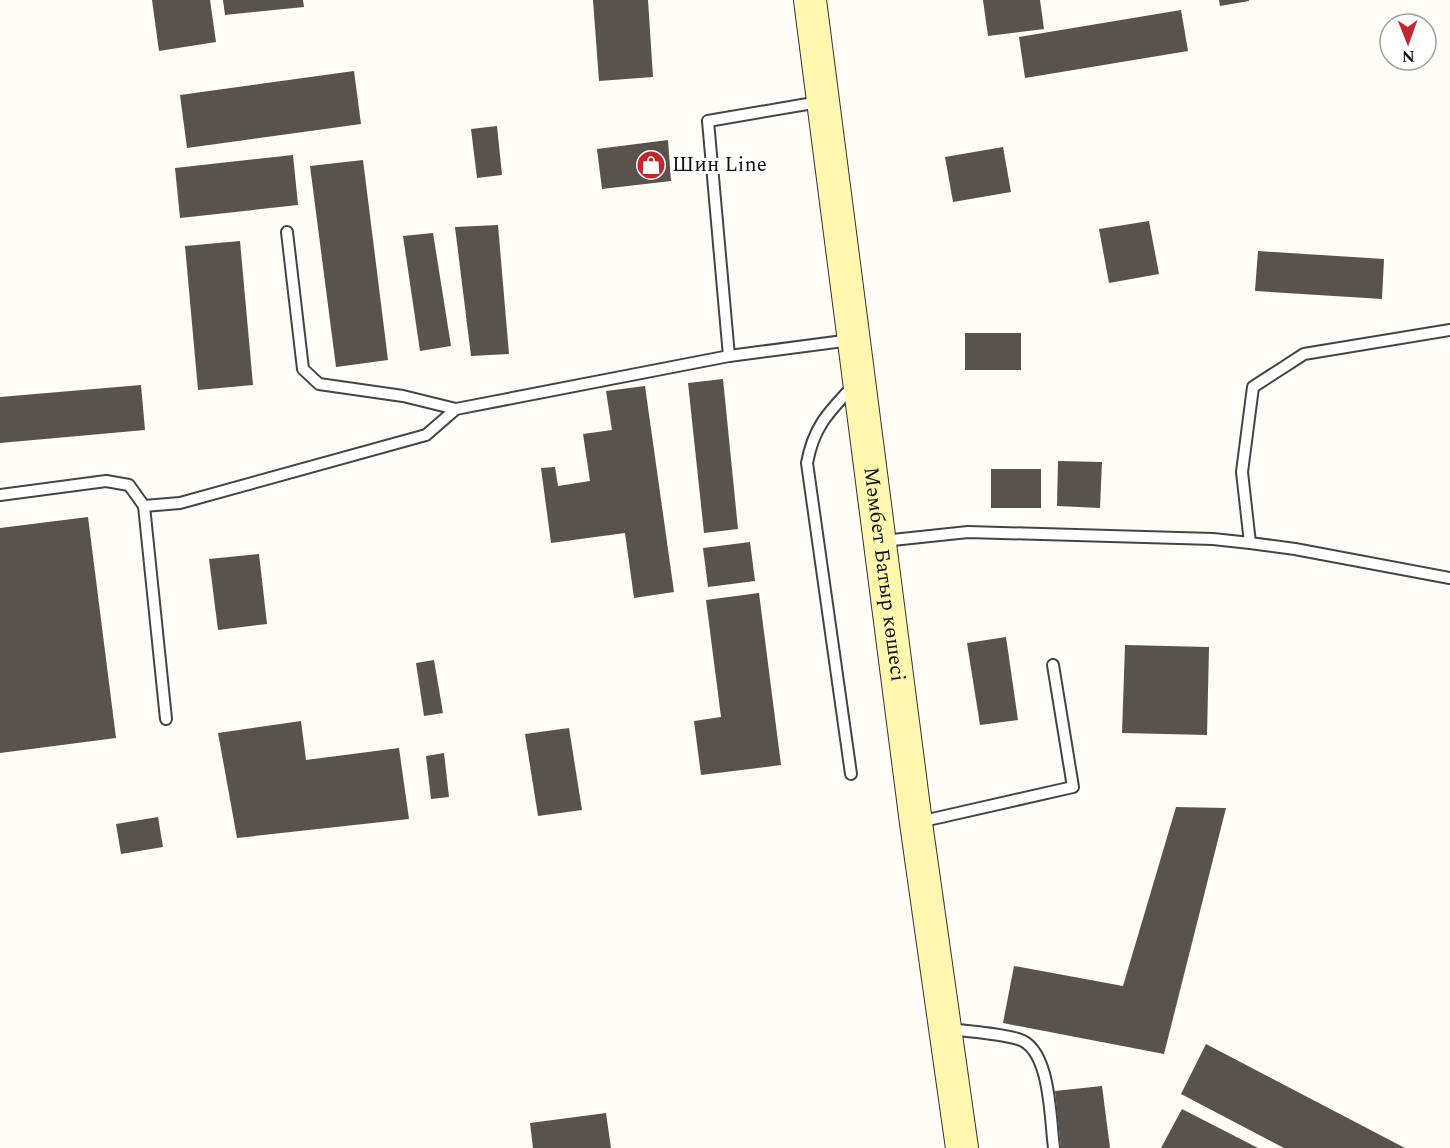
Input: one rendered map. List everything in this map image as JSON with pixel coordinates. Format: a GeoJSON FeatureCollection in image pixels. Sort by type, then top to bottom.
{"type":"FeatureCollection","features":[{"type":"Feature","properties":{"kind":"main road","name":"Мәмбет Батыр көшесі"},"geometry":{"type":"LineString","coordinates":[[810,0],[916,823],[962,1148]]}},
{"type":"Feature","properties":{"kind":"lane"},"geometry":{"type":"LineString","coordinates":[[729,356],[708,120],[823,101]]}},
{"type":"Feature","properties":{"kind":"lane"},"geometry":{"type":"LineString","coordinates":[[287,232],[303,369],[319,384],[403,396],[456,409],[729,356],[854,340]]}},
{"type":"Feature","properties":{"kind":"lane"},"geometry":{"type":"LineString","coordinates":[[1250,543],[1242,472],[1253,387],[1304,354],[1450,330]]}},
{"type":"Feature","properties":{"kind":"lane"},"geometry":{"type":"LineString","coordinates":[[851,774],[807,463],[811,438],[825,416],[860,380]]}},
{"type":"Feature","properties":{"kind":"lane"},"geometry":{"type":"LineString","coordinates":[[144,506],[180,503],[426,435],[456,409]]}},
{"type":"Feature","properties":{"kind":"lane"},"geometry":{"type":"LineString","coordinates":[[0,495],[106,481],[129,485],[144,506],[166,719]]}},
{"type":"Feature","properties":{"kind":"lane"},"geometry":{"type":"LineString","coordinates":[[880,541],[968,532],[1214,539],[1295,549],[1450,578]]}},
{"type":"Feature","properties":{"kind":"lane"},"geometry":{"type":"LineString","coordinates":[[916,823],[1073,787],[1053,664]]}},
{"type":"Feature","properties":{"kind":"lane"},"geometry":{"type":"LineString","coordinates":[[946,1029],[1020,1039],[1035,1048],[1043,1064],[1054,1148]]}},
{"type":"Feature","properties":{"kind":"building"},"geometry":{"type":"Polygon","coordinates":[[[152,0],[210,0],[216,42],[159,51],[152,0]]]}},
{"type":"Feature","properties":{"kind":"building"},"geometry":{"type":"Polygon","coordinates":[[[223,0],[303,0],[304,7],[225,15],[223,0]]]}},
{"type":"Feature","properties":{"kind":"building"},"geometry":{"type":"Polygon","coordinates":[[[593,0],[648,0],[653,77],[599,81],[593,0]]]}},
{"type":"Feature","properties":{"kind":"building"},"geometry":{"type":"Polygon","coordinates":[[[983,0],[1040,0],[1044,29],[988,36],[983,0]]]}},
{"type":"Feature","properties":{"kind":"building"},"geometry":{"type":"Polygon","coordinates":[[[1219,0],[1249,0],[1249,1],[1220,6],[1219,0]]]}},
{"type":"Feature","properties":{"kind":"building"},"geometry":{"type":"Polygon","coordinates":[[[1181,10],[1188,51],[1025,78],[1019,37],[1181,10]]]}},
{"type":"Feature","properties":{"kind":"building"},"geometry":{"type":"Polygon","coordinates":[[[354,71],[361,124],[187,148],[180,95],[354,71]]]}},
{"type":"Feature","properties":{"kind":"building"},"geometry":{"type":"Polygon","coordinates":[[[497,126],[502,175],[477,178],[471,129],[497,126]]]}},
{"type":"Feature","properties":{"kind":"building"},"geometry":{"type":"Polygon","coordinates":[[[668,140],[671,181],[602,189],[597,149],[668,140]]]}},
{"type":"Feature","properties":{"kind":"building"},"geometry":{"type":"Polygon","coordinates":[[[1003,147],[1011,192],[953,202],[945,157],[1003,147]]]}},
{"type":"Feature","properties":{"kind":"building"},"geometry":{"type":"Polygon","coordinates":[[[293,155],[298,205],[180,218],[175,168],[293,155]]]}},
{"type":"Feature","properties":{"kind":"building"},"geometry":{"type":"Polygon","coordinates":[[[363,160],[388,360],[336,367],[310,166],[363,160]]]}},
{"type":"Feature","properties":{"kind":"building"},"geometry":{"type":"Polygon","coordinates":[[[1149,221],[1159,274],[1109,283],[1099,229],[1149,221]]]}},
{"type":"Feature","properties":{"kind":"building"},"geometry":{"type":"Polygon","coordinates":[[[498,225],[509,354],[471,356],[455,227],[498,225]]]}},
{"type":"Feature","properties":{"kind":"building"},"geometry":{"type":"Polygon","coordinates":[[[433,233],[451,346],[420,351],[403,236],[433,233]]]}},
{"type":"Feature","properties":{"kind":"building"},"geometry":{"type":"Polygon","coordinates":[[[240,241],[253,385],[198,390],[185,246],[240,241]]]}},
{"type":"Feature","properties":{"kind":"building"},"geometry":{"type":"Polygon","coordinates":[[[1258,251],[1384,259],[1382,299],[1255,291],[1258,251]]]}},
{"type":"Feature","properties":{"kind":"building"},"geometry":{"type":"Polygon","coordinates":[[[965,333],[1021,333],[1021,370],[965,370],[965,333]]]}},
{"type":"Feature","properties":{"kind":"building"},"geometry":{"type":"Polygon","coordinates":[[[723,379],[738,529],[704,533],[688,383],[723,379]]]}},
{"type":"Feature","properties":{"kind":"building"},"geometry":{"type":"Polygon","coordinates":[[[141,385],[145,430],[0,443],[0,397],[141,385]]]}},
{"type":"Feature","properties":{"kind":"building"},"geometry":{"type":"Polygon","coordinates":[[[645,386],[674,592],[634,598],[625,533],[551,543],[541,468],[555,467],[558,486],[590,481],[583,434],[612,430],[606,391],[645,386]]]}},
{"type":"Feature","properties":{"kind":"building"},"geometry":{"type":"Polygon","coordinates":[[[1058,461],[1102,462],[1100,508],[1057,506],[1058,461]]]}},
{"type":"Feature","properties":{"kind":"building"},"geometry":{"type":"Polygon","coordinates":[[[991,469],[1041,469],[1041,508],[991,508],[991,469]]]}},
{"type":"Feature","properties":{"kind":"building"},"geometry":{"type":"Polygon","coordinates":[[[88,517],[116,738],[0,753],[0,528],[88,517]]]}},
{"type":"Feature","properties":{"kind":"building"},"geometry":{"type":"Polygon","coordinates":[[[750,542],[755,581],[708,587],[703,548],[750,542]]]}},
{"type":"Feature","properties":{"kind":"building"},"geometry":{"type":"Polygon","coordinates":[[[259,554],[267,624],[218,630],[209,559],[259,554]]]}},
{"type":"Feature","properties":{"kind":"building"},"geometry":{"type":"Polygon","coordinates":[[[759,593],[781,765],[701,775],[694,721],[721,717],[706,600],[759,593]]]}},
{"type":"Feature","properties":{"kind":"building"},"geometry":{"type":"Polygon","coordinates":[[[1006,637],[1018,720],[980,725],[967,643],[1006,637]]]}},
{"type":"Feature","properties":{"kind":"building"},"geometry":{"type":"Polygon","coordinates":[[[1125,645],[1209,647],[1207,735],[1122,733],[1125,645]]]}},
{"type":"Feature","properties":{"kind":"building"},"geometry":{"type":"Polygon","coordinates":[[[434,660],[443,713],[424,716],[416,663],[434,660]]]}},
{"type":"Feature","properties":{"kind":"building"},"geometry":{"type":"Polygon","coordinates":[[[301,721],[306,760],[399,748],[409,819],[237,838],[218,733],[301,721]]]}},
{"type":"Feature","properties":{"kind":"building"},"geometry":{"type":"Polygon","coordinates":[[[569,728],[582,810],[538,816],[525,734],[569,728]]]}},
{"type":"Feature","properties":{"kind":"building"},"geometry":{"type":"Polygon","coordinates":[[[444,753],[449,797],[431,799],[426,756],[444,753]]]}},
{"type":"Feature","properties":{"kind":"building"},"geometry":{"type":"Polygon","coordinates":[[[1176,807],[1226,808],[1164,1054],[1003,1023],[1014,966],[1123,986],[1176,807]]]}},
{"type":"Feature","properties":{"kind":"building"},"geometry":{"type":"Polygon","coordinates":[[[158,817],[163,847],[121,854],[116,824],[158,817]]]}},
{"type":"Feature","properties":{"kind":"building"},"geometry":{"type":"Polygon","coordinates":[[[1206,1044],[1405,1148],[1284,1148],[1181,1094],[1206,1044]]]}},
{"type":"Feature","properties":{"kind":"building"},"geometry":{"type":"Polygon","coordinates":[[[1102,1086],[1110,1148],[1061,1148],[1055,1091],[1102,1086]]]}},
{"type":"Feature","properties":{"kind":"building"},"geometry":{"type":"Polygon","coordinates":[[[1182,1109],[1258,1148],[1161,1148],[1182,1109]]]}},
{"type":"Feature","properties":{"kind":"building"},"geometry":{"type":"Polygon","coordinates":[[[606,1113],[611,1148],[533,1148],[530,1123],[606,1113]]]}},
{"type":"Feature","properties":{"kind":"place","name":"Шин Line"},"geometry":{"type":"Point","coordinates":[651,165]}}]}
